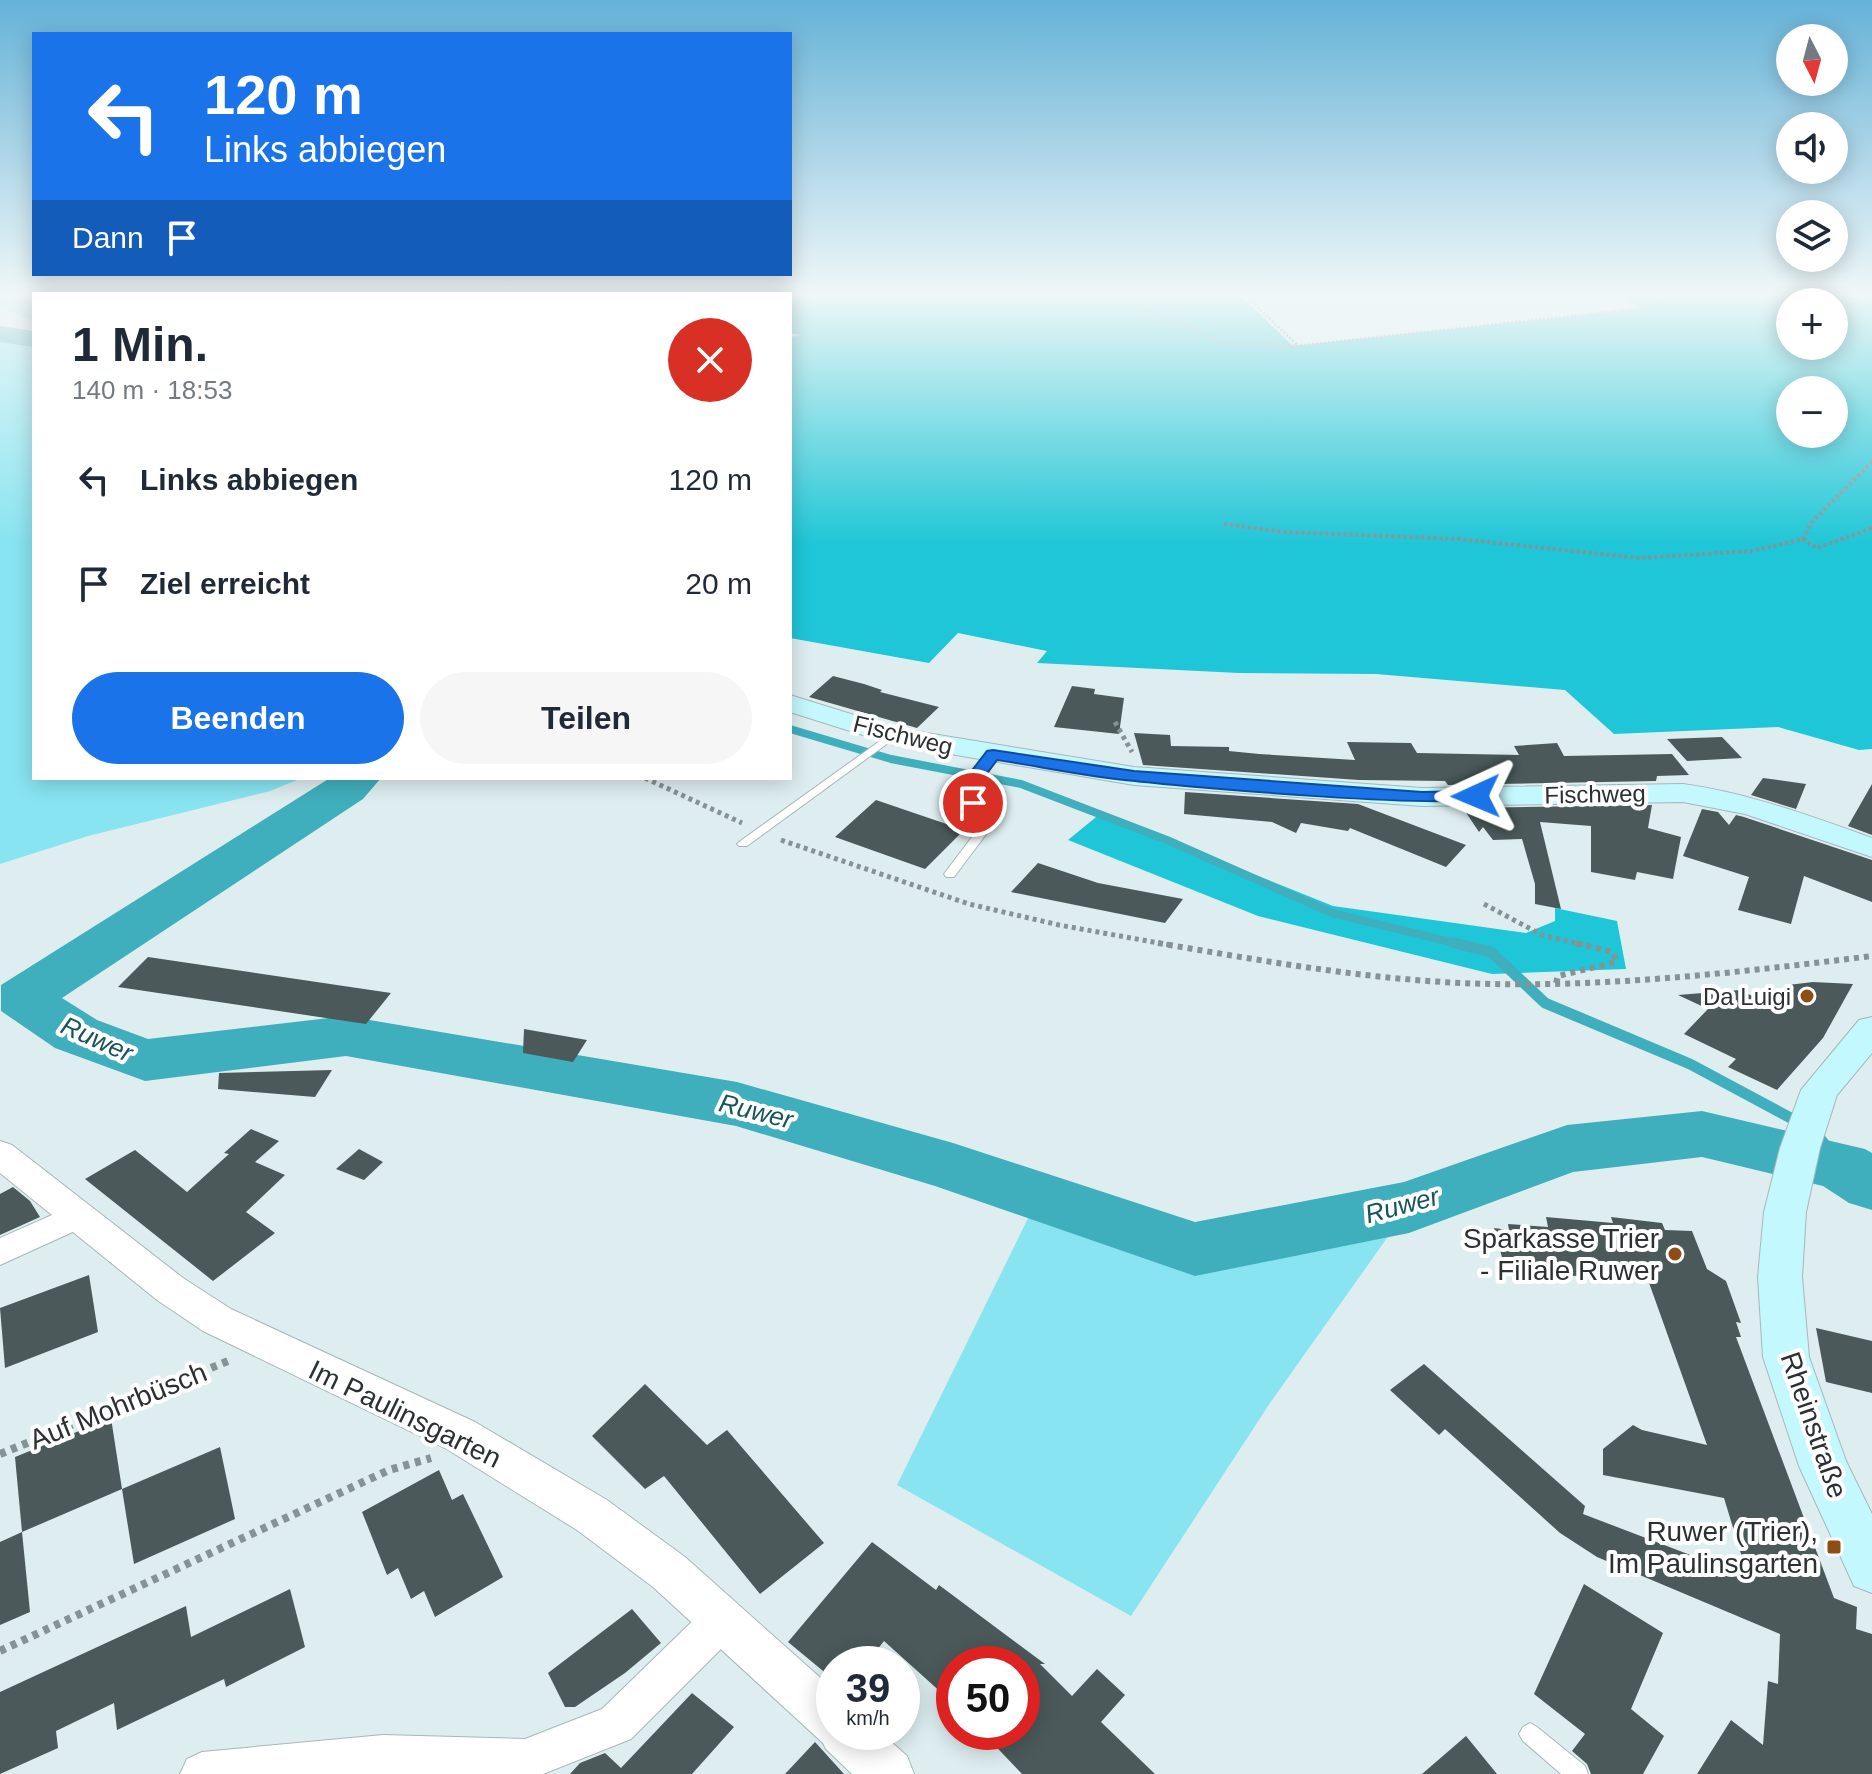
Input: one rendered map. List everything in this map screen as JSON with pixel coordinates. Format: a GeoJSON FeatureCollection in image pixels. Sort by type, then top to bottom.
{"type":"FeatureCollection","features":[{"type":"Feature","properties":{"kind":"main road","name":"Fischweg"},"geometry":{"type":"LineString","coordinates":[[792,704],[883,743],[987,763],[1422,797],[1683,793],[1744,803],[1872,848]]}},
{"type":"Feature","properties":{"kind":"main road","name":"Rheinstraße"},"geometry":{"type":"LineString","coordinates":[[1872,1029],[1820,1090],[1800,1148],[1785,1212],[1780,1277],[1786,1357],[1823,1466],[1872,1568]]}},
{"type":"Feature","properties":{"kind":"street","name":"Im Paulinsgarten"},"geometry":{"type":"LineString","coordinates":[[0,1154],[170,1289],[217,1320],[344,1383],[460,1435],[592,1515],[669,1572],[816,1706]]}},
{"type":"Feature","properties":{"kind":"street"},"geometry":{"type":"LineString","coordinates":[[0,1252],[77,1216]]}},
{"type":"Feature","properties":{"kind":"street"},"geometry":{"type":"LineString","coordinates":[[202,1774],[383,1756],[521,1767],[616,1724],[722,1620]]}},
{"type":"Feature","properties":{"kind":"street"},"geometry":{"type":"LineString","coordinates":[[863,1750],[889,1774]]}},
{"type":"Feature","properties":{"kind":"lane"},"geometry":{"type":"LineString","coordinates":[[743,844],[883,743]]}},
{"type":"Feature","properties":{"kind":"lane"},"geometry":{"type":"LineString","coordinates":[[950,874],[981,833],[972,782],[987,763]]}},
{"type":"Feature","properties":{"kind":"lane"},"geometry":{"type":"LineString","coordinates":[[1530,1734],[1577,1774]]}},
{"type":"Feature","properties":{"kind":"path"},"geometry":{"type":"LineString","coordinates":[[1803,539],[1811,523],[1872,462]]}},
{"type":"Feature","properties":{"kind":"path"},"geometry":{"type":"LineString","coordinates":[[1224,524],[1284,532],[1459,539],[1639,558],[1752,551],[1803,539],[1817,548],[1872,528]]}},
{"type":"Feature","properties":{"kind":"path"},"geometry":{"type":"LineString","coordinates":[[649,780],[762,833],[865,872],[970,904],[1079,930],[1289,964],[1378,976],[1495,984],[1663,978],[1872,956]]}},
{"type":"Feature","properties":{"kind":"path"},"geometry":{"type":"LineString","coordinates":[[1484,904],[1542,935],[1613,952],[1616,962],[1558,976],[1556,983]]}},
{"type":"Feature","properties":{"kind":"path","name":"Auf Mohrbüsch"},"geometry":{"type":"LineString","coordinates":[[0,1454],[236,1358]]}},
{"type":"Feature","properties":{"kind":"path"},"geometry":{"type":"LineString","coordinates":[[0,1651],[389,1470],[435,1456]]}},
{"type":"Feature","properties":{"kind":"shaded area"},"geometry":{"type":"Polygon","coordinates":[[[0,379],[32,379],[32,780],[297,780],[270,791],[88,836],[0,864],[0,379]]]}},
{"type":"Feature","properties":{"kind":"shaded area"},"geometry":{"type":"Polygon","coordinates":[[[792,379],[1776,379],[1776,448],[1848,448],[1848,379],[1872,379],[1872,749],[1859,750],[1778,727],[1614,734],[1565,690],[1376,674],[1239,673],[1037,663],[1047,651],[958,633],[929,663],[792,638],[792,379]]]}},
{"type":"Feature","properties":{"kind":"shaded area"},"geometry":{"type":"Polygon","coordinates":[[[1101,813],[1333,906],[1526,933],[1555,921],[1555,908],[1617,921],[1626,969],[1492,974],[1258,916],[1068,840],[1101,813]]]}},
{"type":"Feature","properties":{"kind":"shaded area"},"geometry":{"type":"Polygon","coordinates":[[[1039,1196],[1195,1249],[1409,1207],[1270,1403],[1131,1616],[897,1485],[1039,1196]]]}},
{"type":"Feature","properties":{"kind":"building"},"geometry":{"type":"Polygon","coordinates":[[[833,676],[939,707],[917,728],[809,697],[833,676]]]}},
{"type":"Feature","properties":{"kind":"building"},"geometry":{"type":"Polygon","coordinates":[[[1072,686],[1095,689],[1094,694],[1124,698],[1119,734],[1054,727],[1072,686]]]}},
{"type":"Feature","properties":{"kind":"building"},"geometry":{"type":"Polygon","coordinates":[[[1134,733],[1170,735],[1171,746],[1229,747],[1229,751],[1355,760],[1347,742],[1411,743],[1417,753],[1519,755],[1514,746],[1557,743],[1564,756],[1672,754],[1689,775],[1657,776],[1656,781],[1448,785],[1445,781],[1359,780],[1143,765],[1134,733]]]}},
{"type":"Feature","properties":{"kind":"building"},"geometry":{"type":"Polygon","coordinates":[[[1722,737],[1742,758],[1687,761],[1667,739],[1722,737]]]}},
{"type":"Feature","properties":{"kind":"building"},"geometry":{"type":"Polygon","coordinates":[[[1763,778],[1806,784],[1796,809],[1751,795],[1763,778]]]}},
{"type":"Feature","properties":{"kind":"building"},"geometry":{"type":"Polygon","coordinates":[[[1872,784],[1872,835],[1848,826],[1872,784]]]}},
{"type":"Feature","properties":{"kind":"building"},"geometry":{"type":"Polygon","coordinates":[[[1185,792],[1358,804],[1466,845],[1446,867],[1350,828],[1348,831],[1301,823],[1296,833],[1272,822],[1184,814],[1185,792]]]}},
{"type":"Feature","properties":{"kind":"building"},"geometry":{"type":"Polygon","coordinates":[[[876,800],[964,830],[925,869],[835,837],[876,800]]]}},
{"type":"Feature","properties":{"kind":"building"},"geometry":{"type":"Polygon","coordinates":[[[1652,805],[1648,828],[1681,837],[1673,879],[1637,872],[1635,880],[1591,872],[1591,826],[1540,822],[1561,909],[1535,904],[1535,884],[1522,839],[1493,840],[1483,827],[1479,832],[1463,808],[1652,805]]]}},
{"type":"Feature","properties":{"kind":"building"},"geometry":{"type":"Polygon","coordinates":[[[1702,809],[1718,812],[1729,825],[1736,815],[1872,860],[1872,902],[1804,876],[1791,924],[1738,910],[1749,877],[1683,856],[1702,809]]]}},
{"type":"Feature","properties":{"kind":"building"},"geometry":{"type":"Polygon","coordinates":[[[1038,863],[1098,883],[1183,899],[1165,923],[1011,892],[1038,863]]]}},
{"type":"Feature","properties":{"kind":"building"},"geometry":{"type":"Polygon","coordinates":[[[148,957],[391,993],[366,1024],[118,987],[148,957]]]}},
{"type":"Feature","properties":{"kind":"building"},"geometry":{"type":"Polygon","coordinates":[[[1813,982],[1853,984],[1823,1038],[1777,1090],[1728,1067],[1736,1059],[1684,1034],[1708,1009],[1678,995],[1740,990],[1773,1006],[1788,985],[1813,982]]]}},
{"type":"Feature","properties":{"kind":"building"},"geometry":{"type":"Polygon","coordinates":[[[524,1029],[587,1040],[573,1062],[523,1053],[524,1029]]]}},
{"type":"Feature","properties":{"kind":"building"},"geometry":{"type":"Polygon","coordinates":[[[332,1070],[315,1097],[218,1089],[219,1073],[332,1070]]]}},
{"type":"Feature","properties":{"kind":"building"},"geometry":{"type":"Polygon","coordinates":[[[251,1129],[279,1141],[255,1162],[285,1175],[246,1212],[275,1233],[213,1281],[85,1179],[135,1150],[187,1192],[251,1129]]]}},
{"type":"Feature","properties":{"kind":"building"},"geometry":{"type":"Polygon","coordinates":[[[359,1149],[383,1162],[364,1180],[336,1169],[359,1149]]]}},
{"type":"Feature","properties":{"kind":"building"},"geometry":{"type":"Polygon","coordinates":[[[13,1187],[30,1201],[40,1217],[0,1235],[0,1194],[13,1187]]]}},
{"type":"Feature","properties":{"kind":"building"},"geometry":{"type":"Polygon","coordinates":[[[1546,1217],[1613,1223],[1611,1217],[1662,1223],[1665,1230],[1692,1231],[1707,1269],[1726,1281],[1741,1323],[1736,1322],[1741,1337],[1736,1337],[1834,1598],[1857,1607],[1856,1629],[1872,1634],[1872,1774],[1697,1774],[1731,1720],[1763,1745],[1768,1681],[1778,1684],[1780,1634],[1597,1557],[1560,1533],[1445,1429],[1439,1435],[1390,1390],[1424,1364],[1585,1506],[1583,1514],[1748,1577],[1724,1498],[1603,1475],[1603,1449],[1633,1425],[1642,1430],[1707,1445],[1648,1280],[1506,1272],[1494,1228],[1509,1230],[1508,1224],[1548,1227],[1546,1217]]]}},
{"type":"Feature","properties":{"kind":"building"},"geometry":{"type":"Polygon","coordinates":[[[89,1275],[98,1332],[5,1368],[0,1308],[89,1275]]]}},
{"type":"Feature","properties":{"kind":"building"},"geometry":{"type":"Polygon","coordinates":[[[1816,1328],[1872,1341],[1872,1393],[1826,1382],[1816,1328]]]}},
{"type":"Feature","properties":{"kind":"building"},"geometry":{"type":"Polygon","coordinates":[[[645,1384],[707,1445],[727,1430],[824,1543],[760,1594],[664,1476],[645,1489],[592,1436],[645,1384]]]}},
{"type":"Feature","properties":{"kind":"building"},"geometry":{"type":"Polygon","coordinates":[[[111,1418],[122,1489],[22,1532],[15,1457],[111,1418]]]}},
{"type":"Feature","properties":{"kind":"building"},"geometry":{"type":"Polygon","coordinates":[[[220,1447],[235,1519],[134,1564],[122,1489],[220,1447]]]}},
{"type":"Feature","properties":{"kind":"building"},"geometry":{"type":"Polygon","coordinates":[[[439,1470],[452,1500],[463,1494],[503,1577],[435,1617],[424,1591],[411,1599],[398,1568],[387,1575],[362,1512],[439,1470]]]}},
{"type":"Feature","properties":{"kind":"building"},"geometry":{"type":"Polygon","coordinates":[[[22,1532],[30,1612],[0,1625],[0,1542],[22,1532]]]}},
{"type":"Feature","properties":{"kind":"building"},"geometry":{"type":"Polygon","coordinates":[[[872,1542],[936,1590],[939,1585],[1021,1646],[936,1646],[936,1688],[920,1673],[920,1646],[890,1646],[884,1641],[880,1646],[816,1646],[816,1665],[788,1642],[872,1542]]]}},
{"type":"Feature","properties":{"kind":"building"},"geometry":{"type":"Polygon","coordinates":[[[1584,1584],[1663,1633],[1631,1709],[1664,1736],[1643,1774],[1591,1774],[1587,1764],[1572,1751],[1585,1734],[1534,1694],[1584,1584]]]}},
{"type":"Feature","properties":{"kind":"building"},"geometry":{"type":"Polygon","coordinates":[[[290,1589],[305,1647],[226,1687],[224,1679],[117,1730],[114,1703],[56,1731],[58,1748],[0,1774],[0,1692],[186,1606],[191,1637],[290,1589]]]}},
{"type":"Feature","properties":{"kind":"building"},"geometry":{"type":"Polygon","coordinates":[[[632,1609],[661,1643],[625,1673],[575,1707],[565,1707],[548,1673],[632,1609]]]}},
{"type":"Feature","properties":{"kind":"building"},"geometry":{"type":"Polygon","coordinates":[[[1040,1664],[1072,1696],[1097,1669],[1125,1695],[1101,1722],[1155,1774],[1022,1774],[999,1750],[1040,1750],[1040,1664]]]}},
{"type":"Feature","properties":{"kind":"building"},"geometry":{"type":"Polygon","coordinates":[[[692,1693],[734,1727],[692,1774],[570,1774],[580,1763],[605,1753],[621,1768],[692,1693]]]}},
{"type":"Feature","properties":{"kind":"building"},"geometry":{"type":"Polygon","coordinates":[[[1466,1736],[1497,1774],[1422,1774],[1466,1736]]]}},
{"type":"Feature","properties":{"kind":"building"},"geometry":{"type":"Polygon","coordinates":[[[815,1742],[816,1750],[822,1750],[844,1774],[785,1774],[815,1742]]]}},
{"type":"Feature","properties":{"kind":"waterway"},"geometry":{"type":"LineString","coordinates":[[792,730],[891,759],[1021,784],[1167,840],[1332,913],[1463,945]]}},
{"type":"Feature","properties":{"kind":"waterway","name":"Ruwer"},"geometry":{"type":"LineString","coordinates":[[356,780],[21,998],[76,1034],[145,1060],[346,1036],[737,1104],[953,1167],[1195,1249],[1409,1207],[1567,1149],[1702,1134],[1842,1166],[1872,1185]]}},
{"type":"Feature","properties":{"kind":"waterway"},"geometry":{"type":"LineString","coordinates":[[1454,943],[1491,952],[1545,1003],[1690,1064],[1802,1124]]}},
{"type":"Feature","properties":{"kind":"waterway"},"geometry":{"type":"LineString","coordinates":[[1814,1131],[1842,1166]]}},
{"type":"Feature","properties":{"kind":"place","name":"Da Luigi"},"geometry":{"type":"Point","coordinates":[1807,996]}},
{"type":"Feature","properties":{"kind":"place","name":"Sparkasse Trier - Filiale Ruwer"},"geometry":{"type":"Point","coordinates":[1675,1254]}},
{"type":"Feature","properties":{"kind":"place","name":"Ruwer (Trier), Im Paulinsgarten"},"geometry":{"type":"Point","coordinates":[1834,1547]}},
{"type":"Feature","properties":{"kind":"route"},"geometry":{"type":"LineString","coordinates":[[973,803],[972,782],[993,755],[1134,776],[1422,797],[1476,796]]}}]}
